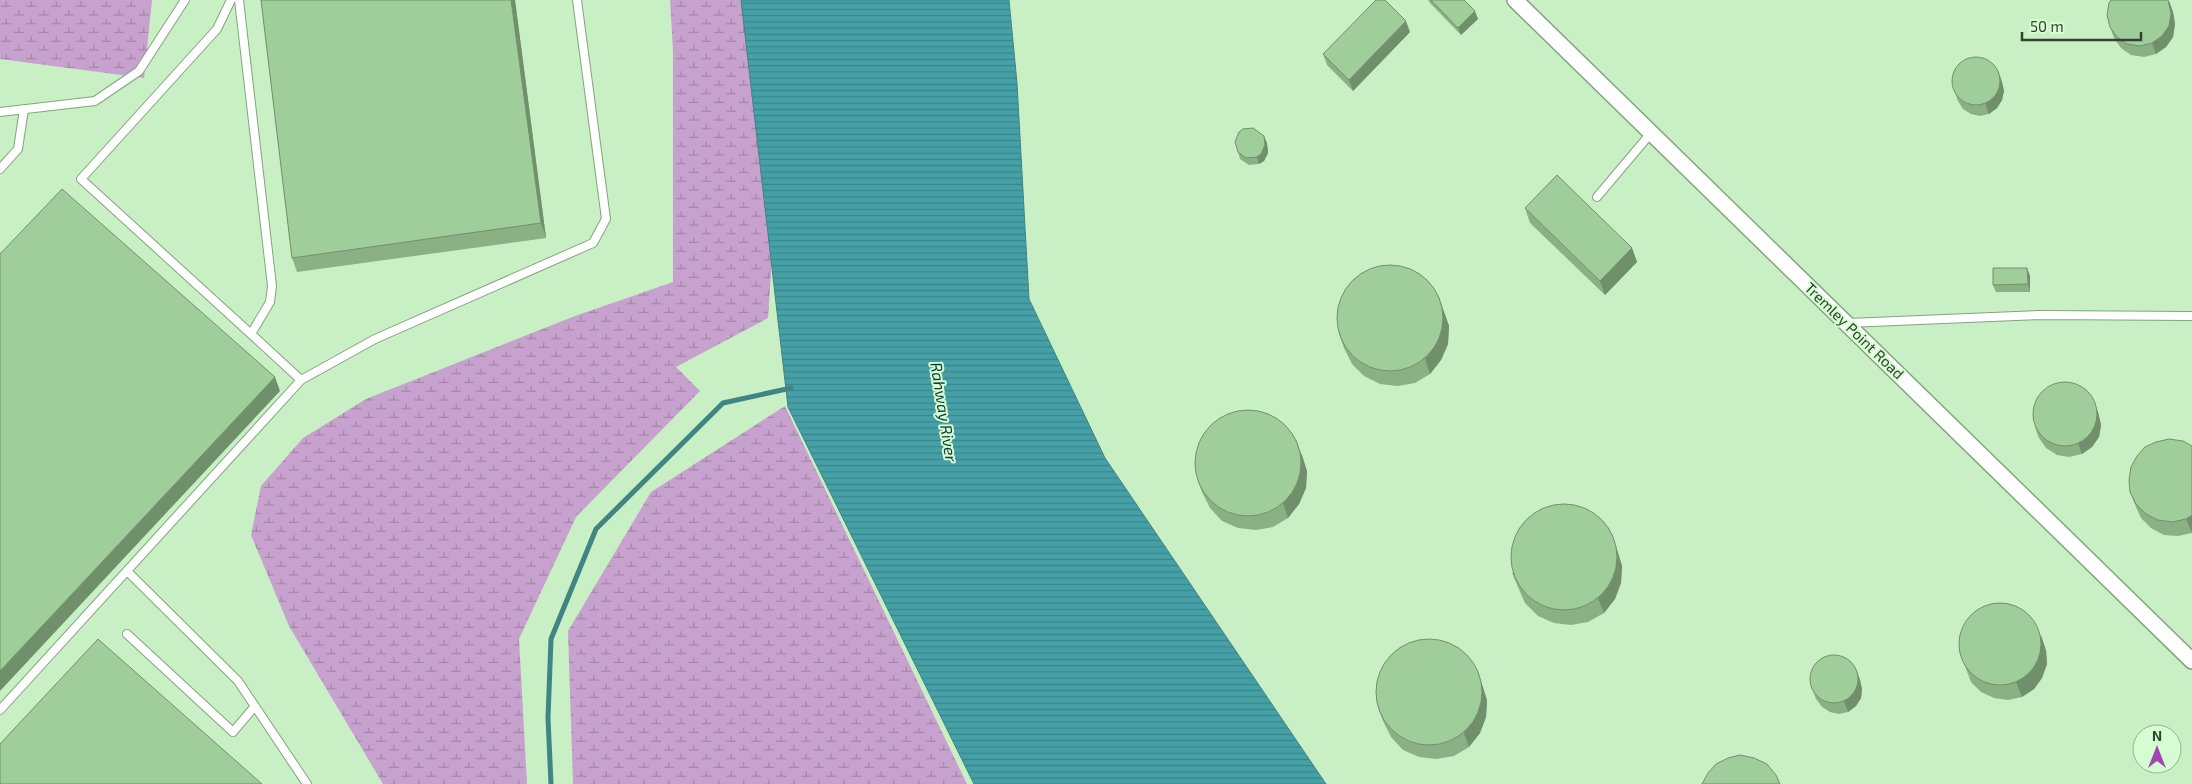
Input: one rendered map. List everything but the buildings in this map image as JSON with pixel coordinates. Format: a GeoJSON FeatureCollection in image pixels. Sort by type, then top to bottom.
{"type":"FeatureCollection","features":[{"type":"Feature","properties":{"kind":"street","name":"Tremley Point Road"},"geometry":{"type":"LineString","coordinates":[[1515,0],[2192,662]]}},
{"type":"Feature","properties":{"kind":"lane"},"geometry":{"type":"LineString","coordinates":[[0,112],[95,101],[139,71],[186,0]]}},
{"type":"Feature","properties":{"kind":"lane"},"geometry":{"type":"LineString","coordinates":[[231,0],[216,29],[81,179],[301,380]]}},
{"type":"Feature","properties":{"kind":"lane"},"geometry":{"type":"LineString","coordinates":[[239,0],[272,286],[270,302],[250,334]]}},
{"type":"Feature","properties":{"kind":"lane"},"geometry":{"type":"LineString","coordinates":[[0,710],[301,380],[375,339],[593,243],[606,219],[577,0]]}},
{"type":"Feature","properties":{"kind":"lane"},"geometry":{"type":"LineString","coordinates":[[0,169],[18,149],[24,109]]}},
{"type":"Feature","properties":{"kind":"lane"},"geometry":{"type":"LineString","coordinates":[[1597,198],[1651,133]]}},
{"type":"Feature","properties":{"kind":"lane"},"geometry":{"type":"LineString","coordinates":[[1846,323],[2039,315],[2192,316]]}},
{"type":"Feature","properties":{"kind":"lane"},"geometry":{"type":"LineString","coordinates":[[127,571],[238,681],[307,784]]}},
{"type":"Feature","properties":{"kind":"lane"},"geometry":{"type":"LineString","coordinates":[[127,634],[233,732],[255,706]]}},
{"type":"Feature","properties":{"kind":"green space"},"geometry":{"type":"Polygon","coordinates":[[[0,0],[152,0],[144,78],[0,59],[0,0]]]}},
{"type":"Feature","properties":{"kind":"green space"},"geometry":{"type":"Polygon","coordinates":[[[670,0],[767,0],[775,214],[768,318],[676,367],[700,391],[576,517],[519,639],[527,784],[383,784],[289,626],[251,535],[261,486],[303,438],[366,399],[575,316],[673,282],[673,51],[670,0]]]}},
{"type":"Feature","properties":{"kind":"green space"},"geometry":{"type":"Polygon","coordinates":[[[785,406],[967,784],[573,784],[568,631],[651,492],[785,406]]]}},
{"type":"Feature","properties":{"kind":"water","name":"Rahway River"},"geometry":{"type":"Polygon","coordinates":[[[741,0],[1009,0],[1017,83],[1029,299],[1105,458],[1326,784],[974,784],[788,407],[741,0]]]}},
{"type":"Feature","properties":{"kind":"waterway"},"geometry":{"type":"LineString","coordinates":[[551,784],[548,718],[551,639],[596,529],[723,403],[791,388]]}}]}
